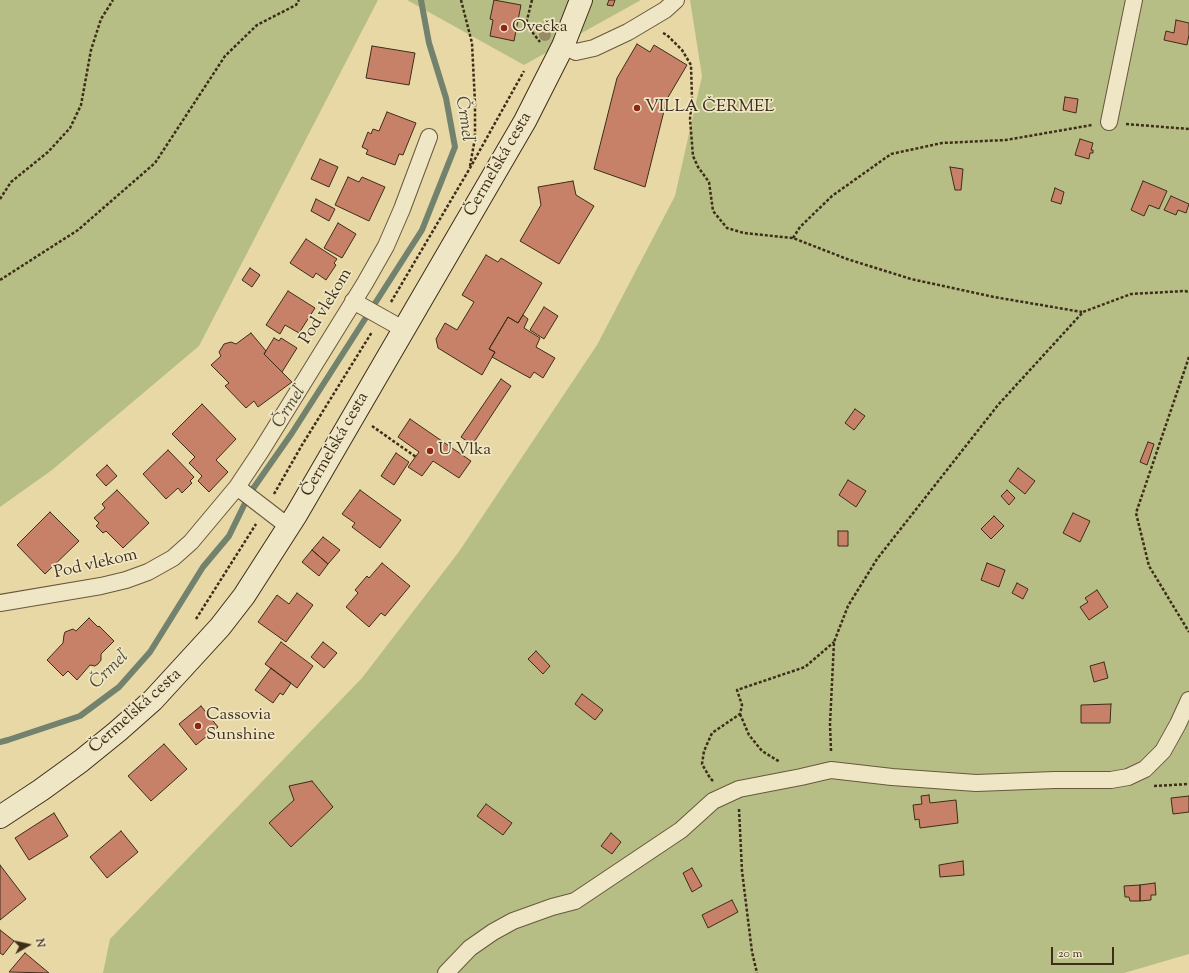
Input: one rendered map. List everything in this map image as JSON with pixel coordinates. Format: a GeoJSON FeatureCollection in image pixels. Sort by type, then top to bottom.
{"type":"FeatureCollection","features":[{"type":"Feature","properties":{"kind":"main road","name":"Čermeľská cesta"},"geometry":{"type":"LineString","coordinates":[[0,817],[41,790],[118,732],[153,700],[220,627],[244,596],[289,527],[525,121],[552,45],[581,0]]}},
{"type":"Feature","properties":{"kind":"street"},"geometry":{"type":"LineString","coordinates":[[552,45],[576,52],[594,48],[613,40],[641,24],[664,10],[676,0]]}},
{"type":"Feature","properties":{"kind":"street"},"geometry":{"type":"LineString","coordinates":[[1109,122],[1134,0]]}},
{"type":"Feature","properties":{"kind":"street","name":"Pod vlekom"},"geometry":{"type":"LineString","coordinates":[[0,603],[101,586],[148,572],[173,558],[191,542],[241,490],[284,415],[358,304],[402,209],[429,137]]}},
{"type":"Feature","properties":{"kind":"street"},"geometry":{"type":"LineString","coordinates":[[358,304],[403,329]]}},
{"type":"Feature","properties":{"kind":"street"},"geometry":{"type":"LineString","coordinates":[[241,490],[289,527]]}},
{"type":"Feature","properties":{"kind":"street"},"geometry":{"type":"LineString","coordinates":[[446,973],[470,948],[492,932],[513,921],[552,907],[575,901],[681,830],[713,801],[734,791],[831,770],[892,777],[976,783],[1055,780],[1111,780],[1128,778],[1145,769],[1163,751],[1189,700]]}},
{"type":"Feature","properties":{"kind":"path"},"geometry":{"type":"LineString","coordinates":[[0,199],[11,182],[48,152],[70,128],[81,106],[91,50],[101,19],[113,0]]}},
{"type":"Feature","properties":{"kind":"path"},"geometry":{"type":"LineString","coordinates":[[0,280],[78,230],[155,163],[209,78],[225,56],[257,25],[296,5],[299,0]]}},
{"type":"Feature","properties":{"kind":"path"},"geometry":{"type":"LineString","coordinates":[[461,0],[472,43],[475,103],[474,138],[470,168],[522,74],[527,69]]}},
{"type":"Feature","properties":{"kind":"path"},"geometry":{"type":"LineString","coordinates":[[532,0],[526,24],[552,45]]}},
{"type":"Feature","properties":{"kind":"path"},"geometry":{"type":"LineString","coordinates":[[641,24],[667,35],[682,50],[691,65],[692,99],[690,119],[693,156],[698,167],[709,182],[713,211],[727,228],[744,233],[793,238],[847,259],[911,279],[994,298],[1083,312]]}},
{"type":"Feature","properties":{"kind":"path"},"geometry":{"type":"LineString","coordinates":[[793,238],[800,227],[832,196],[891,154],[942,143],[1006,140],[1109,122],[1189,129]]}},
{"type":"Feature","properties":{"kind":"path"},"geometry":{"type":"LineString","coordinates":[[831,770],[830,724],[834,642],[848,606],[877,559],[998,405],[1083,312],[1132,294],[1189,292]]}},
{"type":"Feature","properties":{"kind":"path"},"geometry":{"type":"LineString","coordinates":[[1189,357],[1136,513],[1149,566],[1189,632]]}},
{"type":"Feature","properties":{"kind":"path"},"geometry":{"type":"LineString","coordinates":[[370,425],[416,457]]}},
{"type":"Feature","properties":{"kind":"path"},"geometry":{"type":"LineString","coordinates":[[801,777],[762,751],[750,735],[740,714],[742,705],[737,690],[805,667],[834,642]]}},
{"type":"Feature","properties":{"kind":"path"},"geometry":{"type":"LineString","coordinates":[[740,714],[712,733],[704,751],[702,764],[710,778],[734,791],[739,818],[742,871],[752,952],[757,973]]}},
{"type":"Feature","properties":{"kind":"green space"},"geometry":{"type":"Polygon","coordinates":[[[0,0],[378,0],[199,346],[52,470],[0,507],[0,0]]]}},
{"type":"Feature","properties":{"kind":"green space"},"geometry":{"type":"Polygon","coordinates":[[[407,0],[641,0],[524,65],[407,0]]]}},
{"type":"Feature","properties":{"kind":"green space"},"geometry":{"type":"Polygon","coordinates":[[[690,0],[1189,0],[1189,954],[1124,973],[103,973],[110,939],[362,678],[458,553],[597,345],[675,196],[702,76],[690,0]]]}},
{"type":"Feature","properties":{"kind":"building","name":"Ovečka"},"geometry":{"type":"Polygon","coordinates":[[[494,0],[521,5],[514,41],[490,36],[493,20],[490,19],[494,0]]]}},
{"type":"Feature","properties":{"kind":"building"},"geometry":{"type":"Polygon","coordinates":[[[609,0],[615,0],[613,6],[607,5],[609,0]]]}},
{"type":"Feature","properties":{"kind":"building"},"geometry":{"type":"Polygon","coordinates":[[[1176,20],[1189,23],[1187,45],[1164,40],[1166,31],[1174,33],[1176,20]]]}},
{"type":"Feature","properties":{"kind":"building","name":"VILLA ČERMEĽ"},"geometry":{"type":"Polygon","coordinates":[[[637,44],[650,52],[654,45],[687,65],[667,99],[645,187],[594,169],[617,78],[637,44]]]}},
{"type":"Feature","properties":{"kind":"building"},"geometry":{"type":"Polygon","coordinates":[[[372,46],[415,53],[409,85],[366,78],[372,46]]]}},
{"type":"Feature","properties":{"kind":"building"},"geometry":{"type":"Polygon","coordinates":[[[1065,97],[1078,99],[1076,113],[1063,110],[1065,97]]]}},
{"type":"Feature","properties":{"kind":"building"},"geometry":{"type":"Polygon","coordinates":[[[387,112],[416,123],[403,155],[399,154],[395,165],[366,154],[368,150],[362,147],[368,132],[371,134],[373,129],[379,131],[387,112]]]}},
{"type":"Feature","properties":{"kind":"building"},"geometry":{"type":"Polygon","coordinates":[[[1080,139],[1093,143],[1091,150],[1093,150],[1093,153],[1090,153],[1089,159],[1075,155],[1080,139]]]}},
{"type":"Feature","properties":{"kind":"building"},"geometry":{"type":"Polygon","coordinates":[[[320,159],[338,167],[329,187],[311,179],[320,159]]]}},
{"type":"Feature","properties":{"kind":"building"},"geometry":{"type":"Polygon","coordinates":[[[950,167],[963,169],[961,190],[955,190],[950,167]]]}},
{"type":"Feature","properties":{"kind":"building"},"geometry":{"type":"Polygon","coordinates":[[[348,177],[359,182],[362,177],[385,187],[369,221],[335,205],[348,177]]]}},
{"type":"Feature","properties":{"kind":"building"},"geometry":{"type":"Polygon","coordinates":[[[573,181],[576,195],[594,206],[559,264],[520,241],[541,205],[538,187],[573,181]]]}},
{"type":"Feature","properties":{"kind":"building"},"geometry":{"type":"Polygon","coordinates":[[[1143,181],[1167,191],[1159,209],[1149,205],[1144,216],[1131,210],[1143,181]]]}},
{"type":"Feature","properties":{"kind":"building"},"geometry":{"type":"Polygon","coordinates":[[[1055,188],[1064,192],[1061,204],[1051,201],[1055,188]]]}},
{"type":"Feature","properties":{"kind":"building"},"geometry":{"type":"Polygon","coordinates":[[[1171,196],[1189,204],[1186,213],[1178,210],[1176,215],[1164,210],[1171,196]]]}},
{"type":"Feature","properties":{"kind":"building"},"geometry":{"type":"Polygon","coordinates":[[[316,199],[335,209],[329,221],[311,211],[316,199]]]}},
{"type":"Feature","properties":{"kind":"building"},"geometry":{"type":"Polygon","coordinates":[[[338,223],[356,234],[342,258],[324,248],[338,223]]]}},
{"type":"Feature","properties":{"kind":"building"},"geometry":{"type":"Polygon","coordinates":[[[306,239],[337,259],[334,263],[336,265],[326,280],[316,273],[313,278],[290,263],[306,239]]]}},
{"type":"Feature","properties":{"kind":"building"},"geometry":{"type":"Polygon","coordinates":[[[486,255],[498,262],[501,258],[542,283],[518,323],[508,317],[489,349],[495,352],[482,375],[438,348],[436,339],[445,323],[457,330],[474,302],[462,295],[486,255]]]}},
{"type":"Feature","properties":{"kind":"building"},"geometry":{"type":"Polygon","coordinates":[[[250,268],[260,275],[252,287],[242,280],[250,268]]]}},
{"type":"Feature","properties":{"kind":"building"},"geometry":{"type":"Polygon","coordinates":[[[288,291],[315,308],[299,333],[285,325],[280,334],[266,325],[288,291]]]}},
{"type":"Feature","properties":{"kind":"building"},"geometry":{"type":"Polygon","coordinates":[[[544,307],[558,316],[544,339],[530,330],[544,307]]]}},
{"type":"Feature","properties":{"kind":"building"},"geometry":{"type":"Polygon","coordinates":[[[523,315],[528,319],[524,328],[540,338],[536,347],[555,358],[543,378],[534,372],[530,378],[492,357],[495,352],[489,349],[508,317],[518,323],[523,315]]]}},
{"type":"Feature","properties":{"kind":"building"},"geometry":{"type":"Polygon","coordinates":[[[251,333],[266,351],[264,354],[292,382],[258,407],[254,401],[246,408],[225,386],[229,383],[211,365],[221,356],[219,352],[224,344],[231,342],[236,344],[251,333]]]}},
{"type":"Feature","properties":{"kind":"building"},"geometry":{"type":"Polygon","coordinates":[[[274,338],[279,341],[281,338],[297,348],[282,372],[264,354],[274,338]]]}},
{"type":"Feature","properties":{"kind":"building"},"geometry":{"type":"Polygon","coordinates":[[[501,379],[511,386],[472,445],[461,437],[501,379]]]}},
{"type":"Feature","properties":{"kind":"building"},"geometry":{"type":"Polygon","coordinates":[[[202,404],[236,439],[216,460],[228,472],[209,492],[198,481],[202,476],[189,463],[195,457],[172,434],[202,404]]]}},
{"type":"Feature","properties":{"kind":"building"},"geometry":{"type":"Polygon","coordinates":[[[855,409],[865,416],[854,430],[845,423],[855,409]]]}},
{"type":"Feature","properties":{"kind":"building"},"geometry":{"type":"Polygon","coordinates":[[[410,419],[471,461],[459,478],[433,461],[422,476],[408,467],[419,452],[398,437],[410,419]]]}},
{"type":"Feature","properties":{"kind":"building"},"geometry":{"type":"Polygon","coordinates":[[[1148,442],[1154,444],[1147,465],[1140,462],[1148,442]]]}},
{"type":"Feature","properties":{"kind":"building"},"geometry":{"type":"Polygon","coordinates":[[[168,450],[194,477],[190,481],[192,483],[182,493],[178,488],[166,499],[143,474],[168,450]]]}},
{"type":"Feature","properties":{"kind":"building"},"geometry":{"type":"Polygon","coordinates":[[[396,453],[409,462],[394,485],[381,476],[396,453]]]}},
{"type":"Feature","properties":{"kind":"building"},"geometry":{"type":"Polygon","coordinates":[[[107,465],[117,476],[106,486],[96,475],[107,465]]]}},
{"type":"Feature","properties":{"kind":"building"},"geometry":{"type":"Polygon","coordinates":[[[1018,468],[1035,481],[1025,494],[1009,481],[1018,468]]]}},
{"type":"Feature","properties":{"kind":"building"},"geometry":{"type":"Polygon","coordinates":[[[848,480],[866,491],[856,507],[839,495],[848,480]]]}},
{"type":"Feature","properties":{"kind":"building"},"geometry":{"type":"Polygon","coordinates":[[[117,490],[149,523],[123,548],[106,531],[103,533],[96,526],[99,523],[94,518],[105,508],[102,504],[117,490]]]}},
{"type":"Feature","properties":{"kind":"building"},"geometry":{"type":"Polygon","coordinates":[[[360,490],[401,520],[380,548],[352,527],[355,523],[342,514],[360,490]]]}},
{"type":"Feature","properties":{"kind":"building"},"geometry":{"type":"Polygon","coordinates":[[[1007,490],[1015,498],[1009,505],[1001,496],[1007,490]]]}},
{"type":"Feature","properties":{"kind":"building"},"geometry":{"type":"Polygon","coordinates":[[[50,512],[79,541],[45,574],[17,545],[50,512]]]}},
{"type":"Feature","properties":{"kind":"building"},"geometry":{"type":"Polygon","coordinates":[[[1073,513],[1090,521],[1080,542],[1063,533],[1073,513]]]}},
{"type":"Feature","properties":{"kind":"building"},"geometry":{"type":"Polygon","coordinates":[[[994,516],[1004,526],[991,539],[981,529],[994,516]]]}},
{"type":"Feature","properties":{"kind":"building"},"geometry":{"type":"Polygon","coordinates":[[[838,531],[848,531],[848,546],[838,546],[838,531]]]}},
{"type":"Feature","properties":{"kind":"building"},"geometry":{"type":"Polygon","coordinates":[[[323,537],[340,550],[328,564],[312,550],[323,537]]]}},
{"type":"Feature","properties":{"kind":"building"},"geometry":{"type":"Polygon","coordinates":[[[312,550],[328,564],[319,576],[302,562],[312,550]]]}},
{"type":"Feature","properties":{"kind":"building"},"geometry":{"type":"Polygon","coordinates":[[[382,563],[410,586],[385,616],[381,613],[369,627],[346,607],[358,593],[355,590],[367,576],[369,578],[382,563]]]}},
{"type":"Feature","properties":{"kind":"building"},"geometry":{"type":"Polygon","coordinates":[[[987,563],[1005,570],[999,587],[981,580],[987,563]]]}},
{"type":"Feature","properties":{"kind":"building"},"geometry":{"type":"Polygon","coordinates":[[[1017,583],[1028,589],[1023,599],[1012,593],[1017,583]]]}},
{"type":"Feature","properties":{"kind":"building"},"geometry":{"type":"Polygon","coordinates":[[[1097,590],[1108,607],[1089,620],[1080,607],[1088,602],[1085,598],[1097,590]]]}},
{"type":"Feature","properties":{"kind":"building"},"geometry":{"type":"Polygon","coordinates":[[[297,593],[313,605],[286,642],[258,622],[277,595],[289,604],[297,593]]]}},
{"type":"Feature","properties":{"kind":"building"},"geometry":{"type":"Polygon","coordinates":[[[89,618],[114,641],[101,654],[101,660],[98,664],[95,666],[90,665],[77,680],[68,671],[63,676],[47,660],[63,643],[65,632],[73,629],[76,631],[89,618]]]}},
{"type":"Feature","properties":{"kind":"building"},"geometry":{"type":"Polygon","coordinates":[[[281,642],[313,666],[297,688],[265,664],[281,642]]]}},
{"type":"Feature","properties":{"kind":"building"},"geometry":{"type":"Polygon","coordinates":[[[323,642],[337,653],[324,668],[311,657],[323,642]]]}},
{"type":"Feature","properties":{"kind":"building"},"geometry":{"type":"Polygon","coordinates":[[[536,651],[550,666],[543,674],[528,659],[536,651]]]}},
{"type":"Feature","properties":{"kind":"building"},"geometry":{"type":"Polygon","coordinates":[[[1104,662],[1108,678],[1094,682],[1090,666],[1104,662]]]}},
{"type":"Feature","properties":{"kind":"building"},"geometry":{"type":"Polygon","coordinates":[[[271,668],[291,683],[283,695],[280,693],[273,703],[255,690],[271,668]]]}},
{"type":"Feature","properties":{"kind":"building"},"geometry":{"type":"Polygon","coordinates":[[[582,694],[603,710],[595,720],[575,704],[582,694]]]}},
{"type":"Feature","properties":{"kind":"building"},"geometry":{"type":"Polygon","coordinates":[[[1111,704],[1110,723],[1081,723],[1081,705],[1111,704]]]}},
{"type":"Feature","properties":{"kind":"building","name":"Cassovia Sunshine"},"geometry":{"type":"Polygon","coordinates":[[[201,706],[218,727],[196,745],[179,724],[201,706]]]}},
{"type":"Feature","properties":{"kind":"building"},"geometry":{"type":"Polygon","coordinates":[[[164,744],[187,769],[151,801],[128,776],[164,744]]]}},
{"type":"Feature","properties":{"kind":"building"},"geometry":{"type":"Polygon","coordinates":[[[312,781],[333,807],[291,847],[269,823],[294,800],[289,786],[312,781]]]}},
{"type":"Feature","properties":{"kind":"building"},"geometry":{"type":"Polygon","coordinates":[[[929,795],[930,803],[956,800],[958,823],[920,828],[919,819],[915,820],[913,805],[922,804],[921,796],[929,795]]]}},
{"type":"Feature","properties":{"kind":"building"},"geometry":{"type":"Polygon","coordinates":[[[1189,796],[1189,812],[1173,814],[1171,798],[1189,796]]]}},
{"type":"Feature","properties":{"kind":"building"},"geometry":{"type":"Polygon","coordinates":[[[486,804],[512,823],[503,835],[477,816],[486,804]]]}},
{"type":"Feature","properties":{"kind":"building"},"geometry":{"type":"Polygon","coordinates":[[[54,813],[68,836],[29,860],[15,838],[54,813]]]}},
{"type":"Feature","properties":{"kind":"building"},"geometry":{"type":"Polygon","coordinates":[[[121,831],[138,852],[107,878],[90,857],[121,831]]]}},
{"type":"Feature","properties":{"kind":"building"},"geometry":{"type":"Polygon","coordinates":[[[611,833],[621,842],[612,854],[601,846],[611,833]]]}},
{"type":"Feature","properties":{"kind":"building"},"geometry":{"type":"Polygon","coordinates":[[[963,861],[964,875],[940,877],[939,865],[963,861]]]}},
{"type":"Feature","properties":{"kind":"building"},"geometry":{"type":"Polygon","coordinates":[[[0,865],[26,899],[0,920],[0,865]]]}},
{"type":"Feature","properties":{"kind":"building"},"geometry":{"type":"Polygon","coordinates":[[[692,868],[702,886],[692,892],[683,873],[692,868]]]}},
{"type":"Feature","properties":{"kind":"building"},"geometry":{"type":"Polygon","coordinates":[[[1155,883],[1156,895],[1151,895],[1151,900],[1140,901],[1140,885],[1155,883]]]}},
{"type":"Feature","properties":{"kind":"building"},"geometry":{"type":"Polygon","coordinates":[[[1140,885],[1140,901],[1130,901],[1129,897],[1125,897],[1124,886],[1140,885]]]}},
{"type":"Feature","properties":{"kind":"building"},"geometry":{"type":"Polygon","coordinates":[[[732,900],[738,912],[708,928],[702,915],[732,900]]]}},
{"type":"Feature","properties":{"kind":"building"},"geometry":{"type":"Polygon","coordinates":[[[0,930],[14,941],[3,955],[0,953],[0,930]]]}},
{"type":"Feature","properties":{"kind":"building"},"geometry":{"type":"Polygon","coordinates":[[[25,953],[49,973],[9,972],[25,953]]]}},
{"type":"Feature","properties":{"kind":"waterway","name":"Črmeľ"},"geometry":{"type":"LineString","coordinates":[[0,742],[80,716],[119,687],[150,652],[203,567],[229,536],[250,493],[292,433],[422,230],[455,147],[446,98],[429,43],[421,0]]}},
{"type":"Feature","properties":{"kind":"place","name":"Ovečka"},"geometry":{"type":"Point","coordinates":[504,28]}},
{"type":"Feature","properties":{"kind":"place","name":"VILLA ČERMEĽ"},"geometry":{"type":"Point","coordinates":[637,108]}},
{"type":"Feature","properties":{"kind":"place","name":"U Vlka"},"geometry":{"type":"Point","coordinates":[430,451]}},
{"type":"Feature","properties":{"kind":"place","name":"Cassovia Sunshine"},"geometry":{"type":"Point","coordinates":[198,726]}}]}
